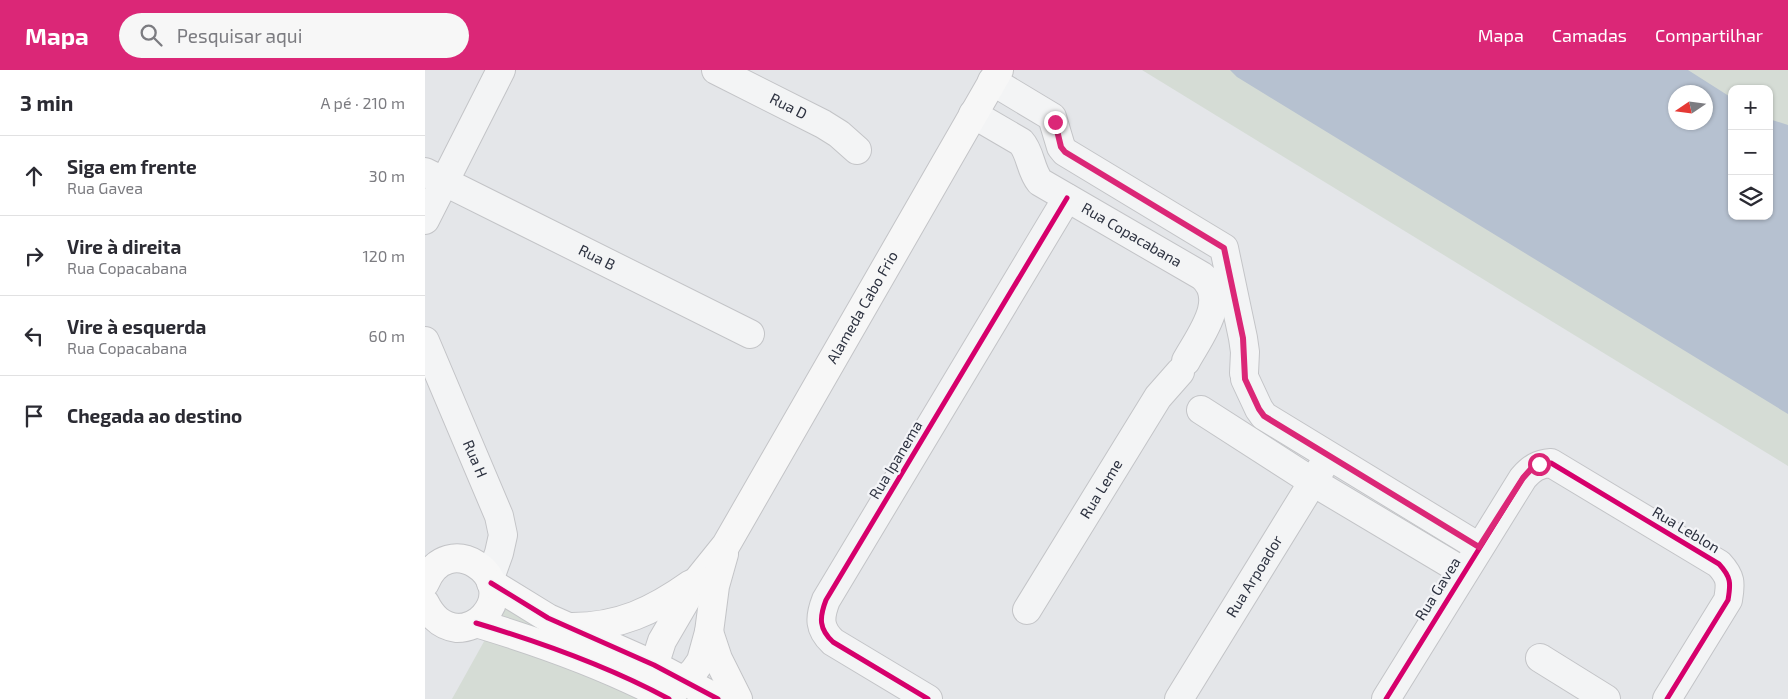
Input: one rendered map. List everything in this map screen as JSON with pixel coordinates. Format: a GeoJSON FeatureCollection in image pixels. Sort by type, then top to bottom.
{"type":"FeatureCollection","features":[{"type":"Feature","properties":{"kind":"main road","name":"Alameda Cabo Frio"},"geometry":{"type":"LineString","coordinates":[[664,686],[662,641],[697,581],[726,545],[996,76]]}},
{"type":"Feature","properties":{"kind":"main road","name":"Alameda Cabo Frio"},"geometry":{"type":"LineString","coordinates":[[664,686],[701,660],[709,632],[715,586],[726,545]]}},
{"type":"Feature","properties":{"kind":"main road"},"geometry":{"type":"LineString","coordinates":[[428,572],[440,563],[448,560],[466,559],[482,568],[491,581],[548,618],[569,627],[664,686]]}},
{"type":"Feature","properties":{"kind":"main road"},"geometry":{"type":"LineString","coordinates":[[425,603],[435,618],[450,627],[468,626],[476,623],[489,610],[493,592],[491,581]]}},
{"type":"Feature","properties":{"kind":"main road"},"geometry":{"type":"LineString","coordinates":[[569,627],[591,627],[640,614],[664,603],[697,581]]}},
{"type":"Feature","properties":{"kind":"main road"},"geometry":{"type":"LineString","coordinates":[[476,623],[538,642],[664,686],[717,699]]}},
{"type":"Feature","properties":{"kind":"main road"},"geometry":{"type":"LineString","coordinates":[[709,632],[718,659],[738,699]]}},
{"type":"Feature","properties":{"kind":"street"},"geometry":{"type":"LineString","coordinates":[[425,220],[435,177],[501,70]]}},
{"type":"Feature","properties":{"kind":"street","name":"Rua D"},"geometry":{"type":"LineString","coordinates":[[715,70],[823,124],[839,134],[857,150]]}},
{"type":"Feature","properties":{"kind":"street"},"geometry":{"type":"LineString","coordinates":[[996,76],[1052,117],[1061,147],[1065,152],[1224,248],[1221,281],[1245,352],[1243,392],[1236,402],[1226,410],[1213,412],[1201,410]]}},
{"type":"Feature","properties":{"kind":"street","name":"Rua Copacabana"},"geometry":{"type":"LineString","coordinates":[[973,114],[1021,142],[1025,147],[1035,176],[1040,182],[1202,276],[1221,281]]}},
{"type":"Feature","properties":{"kind":"street"},"geometry":{"type":"LineString","coordinates":[[1031,165],[1055,122]]}},
{"type":"Feature","properties":{"kind":"street","name":"Rua B"},"geometry":{"type":"LineString","coordinates":[[435,177],[750,334]]}},
{"type":"Feature","properties":{"kind":"street","name":"Rua Ipanema"},"geometry":{"type":"LineString","coordinates":[[928,699],[833,642],[825,634],[821,622],[822,610],[826,600],[1067,198]]}},
{"type":"Feature","properties":{"kind":"street"},"geometry":{"type":"LineString","coordinates":[[1221,281],[1214,292],[1210,316],[1183,366],[1180,384],[1184,395],[1191,405],[1313,482],[1463,572]]}},
{"type":"Feature","properties":{"kind":"street","name":"Rua H"},"geometry":{"type":"LineString","coordinates":[[425,341],[499,516],[503,535],[491,581]]}},
{"type":"Feature","properties":{"kind":"street"},"geometry":{"type":"LineString","coordinates":[[1183,366],[1195,352],[1206,348],[1217,347],[1229,351],[1237,359],[1259,409],[1264,416],[1479,547]]}},
{"type":"Feature","properties":{"kind":"street","name":"Rua Leme"},"geometry":{"type":"LineString","coordinates":[[1027,610],[1159,397],[1183,366]]}},
{"type":"Feature","properties":{"kind":"street","name":"Rua Arpoador"},"geometry":{"type":"LineString","coordinates":[[1179,699],[1329,455]]}},
{"type":"Feature","properties":{"kind":"street","name":"Rua Leblon"},"geometry":{"type":"LineString","coordinates":[[1531,469],[1539,464],[1551,463],[1719,564],[1728,574],[1731,586],[1729,600],[1667,699]]}},
{"type":"Feature","properties":{"kind":"street","name":"Rua Gavea"},"geometry":{"type":"LineString","coordinates":[[1385,699],[1463,572],[1523,478],[1531,469]]}},
{"type":"Feature","properties":{"kind":"street"},"geometry":{"type":"LineString","coordinates":[[1539,658],[1606,699]]}},
{"type":"Feature","properties":{"kind":"shaded area"},"geometry":{"type":"Polygon","coordinates":[[[1142,70],[1788,70],[1788,466],[1142,70]]]}},
{"type":"Feature","properties":{"kind":"shaded area"},"geometry":{"type":"Polygon","coordinates":[[[516,584],[690,699],[452,699],[516,584]]]}},
{"type":"Feature","properties":{"kind":"water"},"geometry":{"type":"Polygon","coordinates":[[[1230,70],[1688,70],[1712,85],[1668,85],[1668,130],[1713,130],[1713,86],[1728,95],[1728,220],[1773,220],[1773,120],[1788,125],[1788,414],[1237,77],[1230,70]]]}},
{"type":"Feature","properties":{"kind":"cycle path"},"geometry":{"type":"LineString","coordinates":[[928,699],[833,642],[823,628],[821,618],[824,606],[1067,198]]}},
{"type":"Feature","properties":{"kind":"cycle path"},"geometry":{"type":"LineString","coordinates":[[1386,699],[1523,478],[1535,467],[1551,463],[1719,564],[1728,577],[1730,585],[1728,600],[1667,699]]}},
{"type":"Feature","properties":{"kind":"cycle path"},"geometry":{"type":"LineString","coordinates":[[491,583],[548,618],[654,665],[718,699]]}},
{"type":"Feature","properties":{"kind":"cycle path"},"geometry":{"type":"LineString","coordinates":[[476,623],[575,656],[623,676],[669,699]]}},
{"type":"Feature","properties":{"kind":"route"},"geometry":{"type":"LineString","coordinates":[[1055,122],[1061,147],[1065,152],[1224,248],[1243,338],[1245,379],[1264,416],[1479,547],[1523,478],[1531,469],[1539,464]]}}]}
